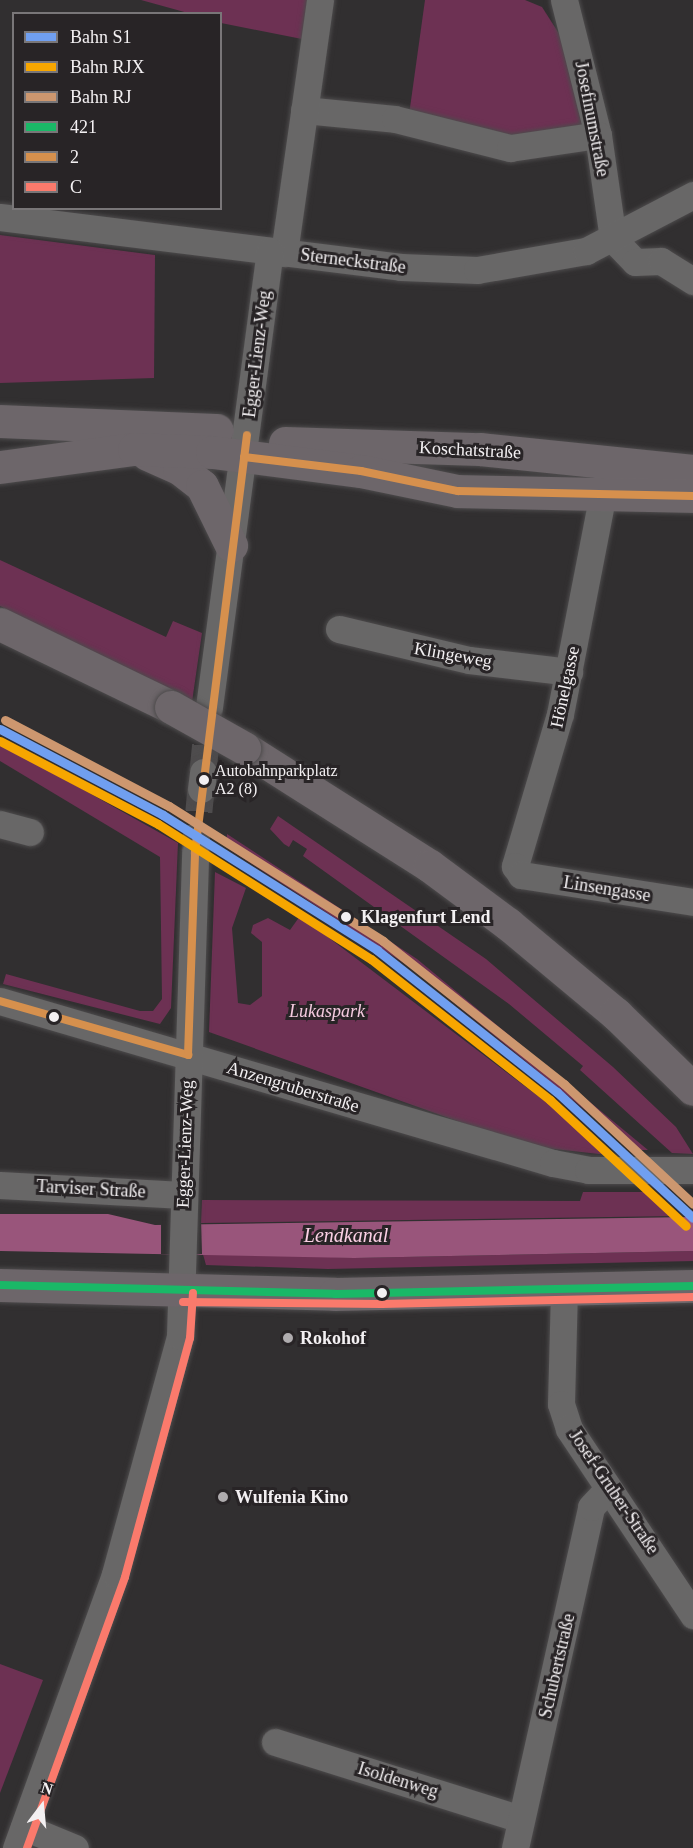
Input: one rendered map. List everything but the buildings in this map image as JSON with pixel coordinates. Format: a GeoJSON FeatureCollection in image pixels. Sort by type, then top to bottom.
{"type":"FeatureCollection","features":[{"type":"Feature","properties":{"kind":"main road"},"geometry":{"type":"LineString","coordinates":[[0,421],[246,446]]}},
{"type":"Feature","properties":{"kind":"main road","name":"Koschatstraße"},"geometry":{"type":"LineString","coordinates":[[246,446],[289,443],[480,449],[596,459],[693,471]]}},
{"type":"Feature","properties":{"kind":"main road"},"geometry":{"type":"LineString","coordinates":[[0,467],[134,449],[246,446]]}},
{"type":"Feature","properties":{"kind":"main road","name":"Koschatstraße"},"geometry":{"type":"LineString","coordinates":[[246,446],[458,491],[693,496]]}},
{"type":"Feature","properties":{"kind":"main road"},"geometry":{"type":"LineString","coordinates":[[134,449],[179,468],[202,486],[231,545]]}},
{"type":"Feature","properties":{"kind":"main road"},"geometry":{"type":"LineString","coordinates":[[458,491],[465,460],[480,449]]}},
{"type":"Feature","properties":{"kind":"main road"},"geometry":{"type":"LineString","coordinates":[[596,459],[604,476],[603,494]]}},
{"type":"Feature","properties":{"kind":"main road"},"geometry":{"type":"LineString","coordinates":[[0,624],[171,707],[244,748],[430,866],[508,924],[616,1014],[693,1089]]}},
{"type":"Feature","properties":{"kind":"main road"},"geometry":{"type":"LineString","coordinates":[[0,1285],[183,1279],[564,1289],[693,1286]]}},
{"type":"Feature","properties":{"kind":"street","name":"Egger-Lienz-Weg"},"geometry":{"type":"LineString","coordinates":[[209,707],[246,446],[277,252],[304,110],[320,0]]}},
{"type":"Feature","properties":{"kind":"street","name":"Josefinumstraße"},"geometry":{"type":"LineString","coordinates":[[564,0],[598,135],[614,239]]}},
{"type":"Feature","properties":{"kind":"street"},"geometry":{"type":"LineString","coordinates":[[304,110],[394,119],[510,148],[598,135]]}},
{"type":"Feature","properties":{"kind":"street","name":"Sterneckstraße"},"geometry":{"type":"LineString","coordinates":[[0,216],[277,252],[477,270],[558,259],[614,239],[693,195]]}},
{"type":"Feature","properties":{"kind":"street"},"geometry":{"type":"LineString","coordinates":[[614,239],[635,262],[661,261],[693,280]]}},
{"type":"Feature","properties":{"kind":"street","name":"Hönelgasse"},"geometry":{"type":"LineString","coordinates":[[521,875],[515,856],[537,799],[569,672],[603,494]]}},
{"type":"Feature","properties":{"kind":"street","name":"Klingeweg"},"geometry":{"type":"LineString","coordinates":[[339,629],[469,660],[569,672]]}},
{"type":"Feature","properties":{"kind":"street"},"geometry":{"type":"LineString","coordinates":[[0,824],[30,832]]}},
{"type":"Feature","properties":{"kind":"street","name":"Egger-Lienz-Weg"},"geometry":{"type":"LineString","coordinates":[[20,1837],[121,1556],[178,1346],[183,1279],[183,1199],[195,852]]}},
{"type":"Feature","properties":{"kind":"street","name":"Linsengasse"},"geometry":{"type":"LineString","coordinates":[[521,875],[693,902]]}},
{"type":"Feature","properties":{"kind":"street","name":"Anzengruberstraße"},"geometry":{"type":"LineString","coordinates":[[0,1001],[588,1170],[693,1170]]}},
{"type":"Feature","properties":{"kind":"street","name":"Tarviser Straße"},"geometry":{"type":"LineString","coordinates":[[0,1185],[183,1199]]}},
{"type":"Feature","properties":{"kind":"street","name":"Josef-Gruber-Straße"},"geometry":{"type":"LineString","coordinates":[[564,1289],[561,1404],[569,1429],[693,1615]]}},
{"type":"Feature","properties":{"kind":"street","name":"Schubertstraße"},"geometry":{"type":"LineString","coordinates":[[515,1848],[591,1507],[609,1489]]}},
{"type":"Feature","properties":{"kind":"street","name":"Isoldenweg"},"geometry":{"type":"LineString","coordinates":[[275,1742],[520,1819]]}},
{"type":"Feature","properties":{"kind":"street"},"geometry":{"type":"LineString","coordinates":[[20,1837],[75,1848]]}},
{"type":"Feature","properties":{"kind":"green space"},"geometry":{"type":"Polygon","coordinates":[[[141,0],[313,0],[307,40],[222,23],[222,12],[184,12],[141,0]]]}},
{"type":"Feature","properties":{"kind":"green space"},"geometry":{"type":"Polygon","coordinates":[[[425,0],[525,0],[542,7],[565,43],[582,128],[513,139],[409,115],[425,0]]]}},
{"type":"Feature","properties":{"kind":"green space"},"geometry":{"type":"Polygon","coordinates":[[[0,235],[155,255],[154,378],[0,383],[0,235]]]}},
{"type":"Feature","properties":{"kind":"green space"},"geometry":{"type":"Polygon","coordinates":[[[0,560],[166,637],[173,621],[202,633],[192,702],[0,606],[0,560]]]}},
{"type":"Feature","properties":{"kind":"green space"},"geometry":{"type":"Polygon","coordinates":[[[0,743],[178,843],[171,1008],[160,1024],[3,984],[6,974],[140,1011],[153,1011],[162,999],[160,857],[0,761],[0,743]]]}},
{"type":"Feature","properties":{"kind":"green space"},"geometry":{"type":"Polygon","coordinates":[[[278,816],[486,959],[613,1067],[676,1127],[693,1154],[672,1153],[580,1070],[583,1066],[509,1004],[303,856],[307,849],[293,840],[289,847],[284,844],[270,829],[278,816]]]}},
{"type":"Feature","properties":{"kind":"green space"},"geometry":{"type":"Polygon","coordinates":[[[227,834],[417,959],[648,1150],[634,1150],[413,969],[226,847],[227,834]]]}},
{"type":"Feature","properties":{"kind":"green space","name":"Lukaspark"},"geometry":{"type":"Polygon","coordinates":[[[215,872],[246,888],[232,928],[238,1003],[250,1005],[262,996],[262,942],[251,933],[253,925],[268,918],[290,930],[300,916],[617,1156],[527,1146],[209,1032],[215,872]]]}},
{"type":"Feature","properties":{"kind":"green space"},"geometry":{"type":"Polygon","coordinates":[[[583,1192],[653,1192],[677,1216],[201,1223],[202,1200],[580,1201],[583,1192]]]}},
{"type":"Feature","properties":{"kind":"green space"},"geometry":{"type":"Polygon","coordinates":[[[202,1251],[354,1258],[693,1251],[693,1261],[328,1269],[206,1265],[202,1251]]]}},
{"type":"Feature","properties":{"kind":"green space"},"geometry":{"type":"Polygon","coordinates":[[[0,1664],[43,1680],[0,1793],[0,1664]]]}},
{"type":"Feature","properties":{"kind":"water","name":"Lendkanal"},"geometry":{"type":"Polygon","coordinates":[[[0,1214],[108,1214],[155,1225],[693,1217],[693,1251],[354,1258],[0,1251],[0,1214]]]}},
{"type":"Feature","properties":{"kind":"pier"},"geometry":{"type":"Polygon","coordinates":[[[201,1220],[202,1254],[161,1254],[161,1221],[201,1220]]]}},
{"type":"Feature","properties":{"kind":"tunnel"},"geometry":{"type":"LineString","coordinates":[[203,772],[209,708]]}},
{"type":"Feature","properties":{"kind":"tunnel"},"geometry":{"type":"LineString","coordinates":[[195,852],[201,789]]}},
{"type":"Feature","properties":{"kind":"rail line","name":"RJ"},"geometry":{"type":"LineString","coordinates":[[5,720],[169,806],[383,941],[564,1084],[693,1204]]}},
{"type":"Feature","properties":{"kind":"rail line","name":"S1"},"geometry":{"type":"LineString","coordinates":[[0,729],[163,815],[377,950],[557,1092],[693,1218]]}},
{"type":"Feature","properties":{"kind":"rail line","name":"RJX"},"geometry":{"type":"LineString","coordinates":[[0,741],[158,824],[371,959],[550,1100],[686,1226]]}},
{"type":"Feature","properties":{"kind":"transit line","name":"2"},"geometry":{"type":"LineString","coordinates":[[188,1055],[195,852],[247,435]]}},
{"type":"Feature","properties":{"kind":"transit line","name":"2"},"geometry":{"type":"LineString","coordinates":[[244,457],[361,471],[458,491],[693,496]]}},
{"type":"Feature","properties":{"kind":"transit line","name":"2"},"geometry":{"type":"LineString","coordinates":[[0,1001],[188,1055]]}},
{"type":"Feature","properties":{"kind":"transit line","name":"421"},"geometry":{"type":"LineString","coordinates":[[0,1285],[335,1294],[693,1286]]}},
{"type":"Feature","properties":{"kind":"transit line","name":"C"},"geometry":{"type":"LineString","coordinates":[[27,1848],[125,1577],[190,1338],[193,1293]]}},
{"type":"Feature","properties":{"kind":"transit line","name":"C"},"geometry":{"type":"LineString","coordinates":[[183,1302],[382,1304],[693,1297]]}},
{"type":"Feature","properties":{"kind":"place","name":"Autobahnparkplatz A2 (8)"},"geometry":{"type":"Point","coordinates":[204,780]}},
{"type":"Feature","properties":{"kind":"place","name":"Klagenfurt Lend"},"geometry":{"type":"Point","coordinates":[346,917]}},
{"type":"Feature","properties":{"kind":"place","name":"Rokohof"},"geometry":{"type":"Point","coordinates":[288,1338]}},
{"type":"Feature","properties":{"kind":"place","name":"Wulfenia Kino"},"geometry":{"type":"Point","coordinates":[223,1497]}}]}
